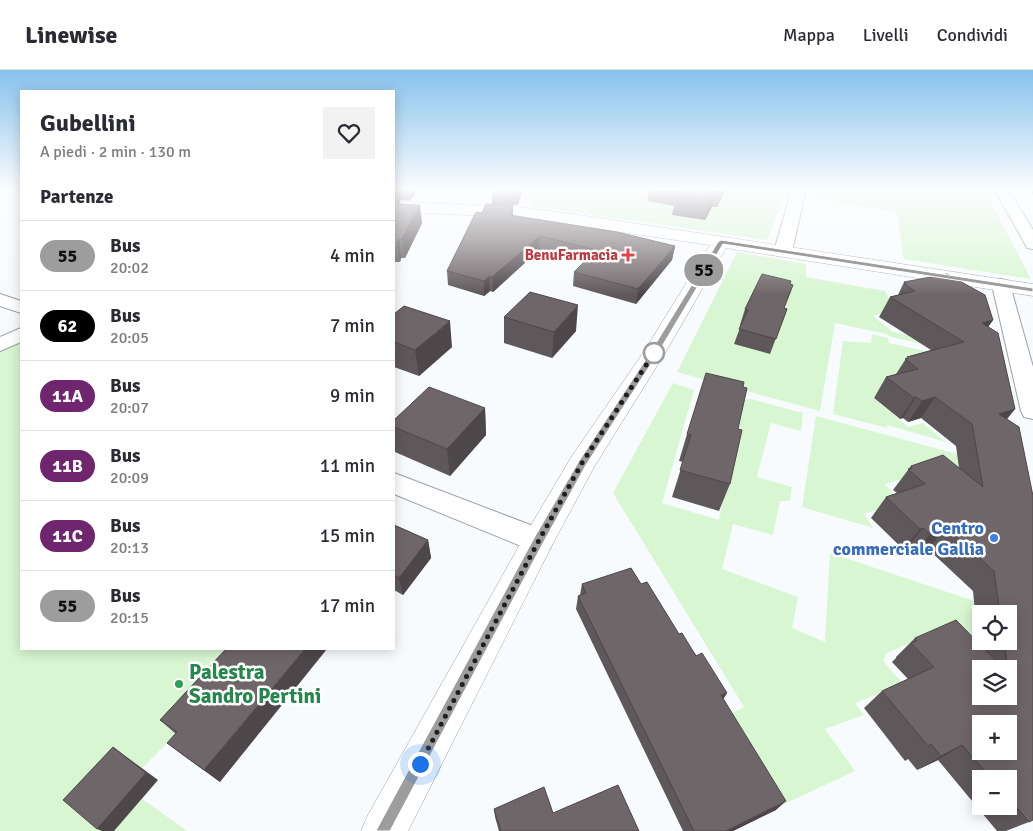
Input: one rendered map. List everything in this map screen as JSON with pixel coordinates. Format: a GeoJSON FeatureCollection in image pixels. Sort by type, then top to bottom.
{"type":"FeatureCollection","features":[{"type":"Feature","properties":{"kind":"street"},"geometry":{"type":"LineString","coordinates":[[602,225],[1033,290]]}},
{"type":"Feature","properties":{"kind":"street"},"geometry":{"type":"LineString","coordinates":[[783,251],[790,225]]}},
{"type":"Feature","properties":{"kind":"street"},"geometry":{"type":"LineString","coordinates":[[1022,225],[1033,244]]}},
{"type":"Feature","properties":{"kind":"street"},"geometry":{"type":"LineString","coordinates":[[384,831],[582,463],[654,353],[721,242]]}},
{"type":"Feature","properties":{"kind":"street"},"geometry":{"type":"LineString","coordinates":[[1001,285],[1033,411]]}},
{"type":"Feature","properties":{"kind":"street"},"geometry":{"type":"LineString","coordinates":[[0,300],[20,307]]}},
{"type":"Feature","properties":{"kind":"street"},"geometry":{"type":"LineString","coordinates":[[0,345],[20,335]]}},
{"type":"Feature","properties":{"kind":"street"},"geometry":{"type":"LineString","coordinates":[[395,484],[538,542]]}},
{"type":"Feature","properties":{"kind":"green space"},"geometry":{"type":"Polygon","coordinates":[[[660,225],[773,225],[767,240],[660,225]]]}},
{"type":"Feature","properties":{"kind":"green space"},"geometry":{"type":"Polygon","coordinates":[[[899,225],[1003,225],[1031,279],[904,259],[899,225]]]}},
{"type":"Feature","properties":{"kind":"green space"},"geometry":{"type":"Polygon","coordinates":[[[737,252],[806,264],[806,277],[885,291],[895,309],[873,316],[893,332],[922,338],[936,347],[835,323],[820,411],[677,372],[737,252]]]}},
{"type":"Feature","properties":{"kind":"green space"},"geometry":{"type":"Polygon","coordinates":[[[872,334],[888,338],[889,343],[974,362],[922,368],[885,377],[898,389],[872,397],[908,427],[923,423],[946,442],[887,425],[887,428],[833,414],[843,341],[871,343],[872,334]]]}},
{"type":"Feature","properties":{"kind":"green space"},"geometry":{"type":"Polygon","coordinates":[[[20,340],[20,650],[251,650],[176,734],[142,768],[158,780],[142,799],[187,831],[0,831],[0,351],[20,340]]]}},
{"type":"Feature","properties":{"kind":"green space"},"geometry":{"type":"Polygon","coordinates":[[[673,383],[694,390],[662,503],[719,520],[742,414],[737,400],[751,399],[803,413],[801,431],[771,423],[757,477],[792,487],[790,501],[780,501],[773,535],[733,524],[722,569],[798,597],[792,628],[825,642],[830,553],[986,605],[972,605],[972,650],[1013,650],[1015,660],[972,660],[972,675],[933,633],[887,653],[883,661],[903,684],[855,703],[864,715],[825,729],[855,771],[782,805],[730,714],[744,707],[613,493],[673,383]]]}},
{"type":"Feature","properties":{"kind":"green space"},"geometry":{"type":"Polygon","coordinates":[[[816,416],[987,462],[990,481],[928,472],[885,484],[900,502],[864,514],[873,528],[802,507],[816,416]]]}},
{"type":"Feature","properties":{"kind":"green space"},"geometry":{"type":"Polygon","coordinates":[[[1017,670],[1032,740],[1017,724],[1017,715],[1009,715],[1000,705],[1017,705],[1017,670]]]}},
{"type":"Feature","properties":{"kind":"building"},"geometry":{"type":"Polygon","coordinates":[[[395,225],[410,225],[402,239],[399,239],[395,243],[395,225]]]}},
{"type":"Feature","properties":{"kind":"building"},"geometry":{"type":"Polygon","coordinates":[[[470,225],[570,225],[617,232],[675,246],[638,289],[574,272],[596,250],[540,236],[492,277],[490,276],[484,281],[447,271],[470,225]]]}},
{"type":"Feature","properties":{"kind":"building"},"geometry":{"type":"Polygon","coordinates":[[[762,274],[791,281],[790,284],[793,285],[784,308],[787,309],[776,339],[739,329],[748,310],[745,309],[762,274]]]}},
{"type":"Feature","properties":{"kind":"building"},"geometry":{"type":"Polygon","coordinates":[[[947,274],[985,295],[993,320],[982,323],[998,333],[1015,409],[999,414],[1019,427],[1033,496],[1033,820],[1029,822],[1017,808],[1017,770],[984,770],[975,760],[1017,760],[1017,715],[972,715],[972,756],[962,745],[941,756],[931,744],[928,746],[882,691],[934,667],[911,643],[917,641],[915,638],[956,620],[972,636],[972,650],[985,650],[995,660],[972,660],[972,705],[1017,705],[1017,660],[1007,660],[1005,650],[1017,650],[1017,605],[999,605],[994,571],[946,528],[930,534],[923,528],[920,529],[886,497],[925,484],[908,469],[912,468],[911,466],[943,455],[983,487],[972,424],[935,397],[922,401],[916,397],[914,398],[886,377],[918,369],[905,359],[907,357],[964,342],[890,297],[915,291],[904,284],[907,284],[904,282],[947,274]]]}},
{"type":"Feature","properties":{"kind":"building"},"geometry":{"type":"Polygon","coordinates":[[[530,292],[578,305],[554,332],[504,317],[530,292]]]}},
{"type":"Feature","properties":{"kind":"building"},"geometry":{"type":"Polygon","coordinates":[[[404,306],[450,321],[415,350],[395,342],[395,313],[404,306]]]}},
{"type":"Feature","properties":{"kind":"building"},"geometry":{"type":"Polygon","coordinates":[[[706,373],[744,382],[743,387],[747,388],[738,429],[742,430],[730,484],[680,470],[691,435],[687,434],[706,373]]]}},
{"type":"Feature","properties":{"kind":"building"},"geometry":{"type":"Polygon","coordinates":[[[429,387],[485,408],[447,449],[395,427],[395,419],[429,387]]]}},
{"type":"Feature","properties":{"kind":"building"},"geometry":{"type":"Polygon","coordinates":[[[395,525],[428,540],[399,578],[395,576],[395,525]]]}},
{"type":"Feature","properties":{"kind":"building"},"geometry":{"type":"Polygon","coordinates":[[[631,568],[641,584],[647,582],[679,634],[682,633],[696,656],[702,653],[727,693],[721,695],[786,801],[726,831],[694,831],[578,596],[586,593],[582,584],[631,568]]]}},
{"type":"Feature","properties":{"kind":"building"},"geometry":{"type":"Polygon","coordinates":[[[225,650],[304,650],[204,770],[167,743],[177,732],[160,720],[225,650]]]}},
{"type":"Feature","properties":{"kind":"building"},"geometry":{"type":"Polygon","coordinates":[[[113,747],[146,773],[97,829],[63,800],[113,747]]]}},
{"type":"Feature","properties":{"kind":"building"},"geometry":{"type":"Polygon","coordinates":[[[618,785],[639,831],[501,831],[494,809],[544,787],[553,813],[618,785]]]}},
{"type":"Feature","properties":{"kind":"bus line","name":"55"},"geometry":{"type":"LineString","coordinates":[[384,831],[582,463],[654,353],[721,242],[1033,290]]}},
{"type":"Feature","properties":{"kind":"place","name":"BenuFarmacia"},"geometry":{"type":"Point","coordinates":[628,255]}},
{"type":"Feature","properties":{"kind":"place","name":"Centro commerciale Gallia"},"geometry":{"type":"Point","coordinates":[994,538]}},
{"type":"Feature","properties":{"kind":"place","name":"Palestra Sandro Pertini"},"geometry":{"type":"Point","coordinates":[179,684]}},
{"type":"Feature","properties":{"kind":"route"},"geometry":{"type":"LineString","coordinates":[[420,764],[582,463],[654,353]]}}]}
